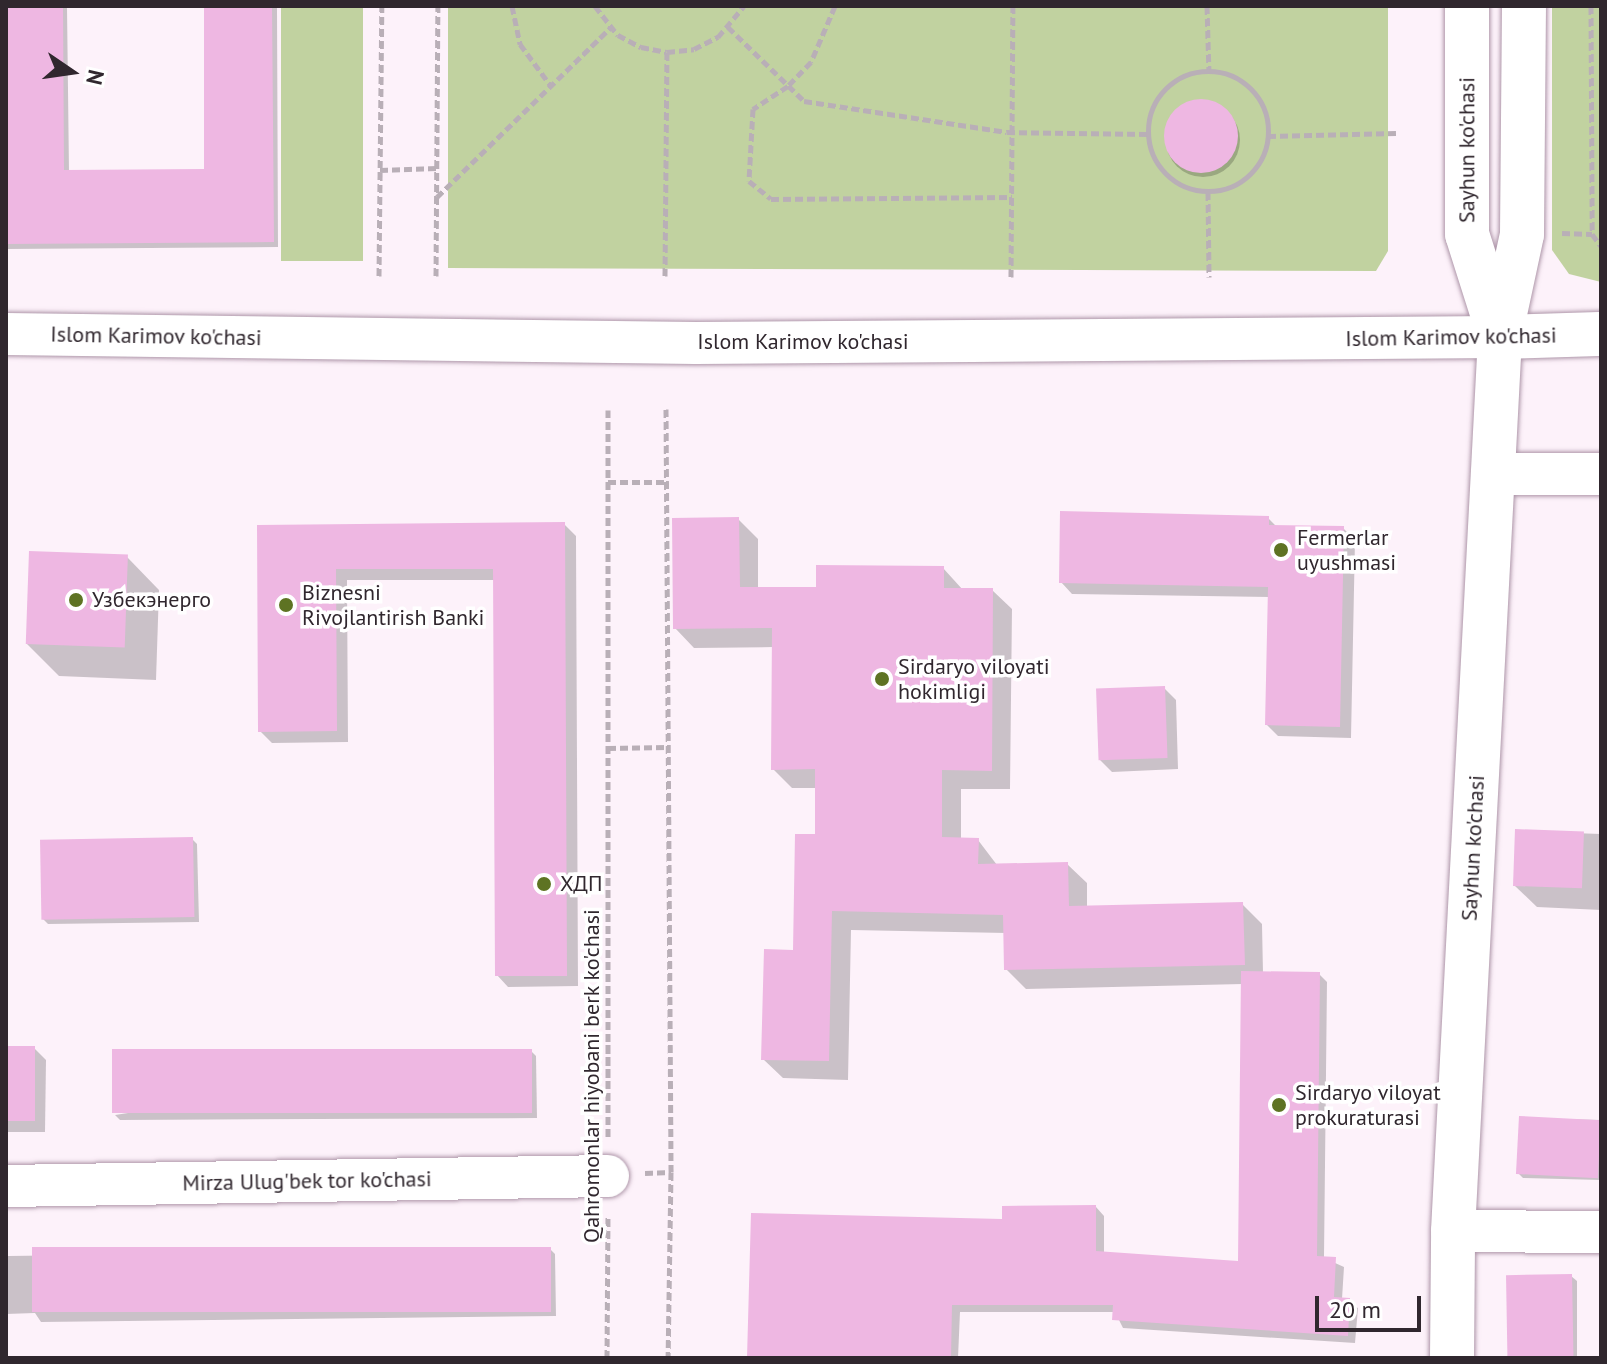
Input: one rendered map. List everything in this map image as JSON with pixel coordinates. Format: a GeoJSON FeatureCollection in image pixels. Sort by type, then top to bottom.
{"type":"FeatureCollection","features":[{"type":"Feature","properties":{"kind":"street","name":"Sayhun ko'chasi"},"geometry":{"type":"LineString","coordinates":[[1467,6],[1467,234],[1500,337]]}},
{"type":"Feature","properties":{"kind":"street","name":"Sayhun ko'chasi"},"geometry":{"type":"LineString","coordinates":[[1452,1358],[1453,1231],[1500,337],[1522,234],[1524,6]]}},
{"type":"Feature","properties":{"kind":"street","name":"Islom Karimov ko'chasi"},"geometry":{"type":"LineString","coordinates":[[6,334],[696,343],[1601,334]]}},
{"type":"Feature","properties":{"kind":"street"},"geometry":{"type":"LineString","coordinates":[[1493,474],[1601,474]]}},
{"type":"Feature","properties":{"kind":"street","name":"Mirza Ulug'bek tor ko'chasi"},"geometry":{"type":"LineString","coordinates":[[6,1186],[608,1176]]}},
{"type":"Feature","properties":{"kind":"street"},"geometry":{"type":"LineString","coordinates":[[1453,1231],[1601,1232]]}},
{"type":"Feature","properties":{"kind":"path"},"geometry":{"type":"LineString","coordinates":[[379,276],[382,6]]}},
{"type":"Feature","properties":{"kind":"path"},"geometry":{"type":"LineString","coordinates":[[436,276],[438,6]]}},
{"type":"Feature","properties":{"kind":"path"},"geometry":{"type":"LineString","coordinates":[[512,6],[520,44],[551,86]]}},
{"type":"Feature","properties":{"kind":"path"},"geometry":{"type":"LineString","coordinates":[[595,6],[611,27],[641,47],[667,52],[694,49],[728,27],[744,6]]}},
{"type":"Feature","properties":{"kind":"path"},"geometry":{"type":"LineString","coordinates":[[835,6],[811,62],[788,86],[753,109],[749,181],[771,199],[1012,197]]}},
{"type":"Feature","properties":{"kind":"path"},"geometry":{"type":"LineString","coordinates":[[1011,277],[1013,6]]}},
{"type":"Feature","properties":{"kind":"path"},"geometry":{"type":"LineString","coordinates":[[1207,6],[1209,72]]}},
{"type":"Feature","properties":{"kind":"path"},"geometry":{"type":"LineString","coordinates":[[1591,6],[1592,234],[1601,246]]}},
{"type":"Feature","properties":{"kind":"path"},"geometry":{"type":"LineString","coordinates":[[437,198],[611,27]]}},
{"type":"Feature","properties":{"kind":"path"},"geometry":{"type":"LineString","coordinates":[[728,27],[804,101],[1012,132],[1148,134]]}},
{"type":"Feature","properties":{"kind":"path"},"geometry":{"type":"LineString","coordinates":[[665,276],[667,52]]}},
{"type":"Feature","properties":{"kind":"path"},"geometry":{"type":"LineString","coordinates":[[1209,72],[1238,79],[1254,92],[1264,110],[1268,136],[1257,166],[1244,180],[1208,192],[1171,179],[1158,165],[1148,134],[1152,108],[1163,91],[1179,78],[1209,72]]}},
{"type":"Feature","properties":{"kind":"path"},"geometry":{"type":"LineString","coordinates":[[1268,136],[1396,133]]}},
{"type":"Feature","properties":{"kind":"path"},"geometry":{"type":"LineString","coordinates":[[1592,135],[1601,135]]}},
{"type":"Feature","properties":{"kind":"path"},"geometry":{"type":"LineString","coordinates":[[380,170],[437,168]]}},
{"type":"Feature","properties":{"kind":"path"},"geometry":{"type":"LineString","coordinates":[[1208,192],[1209,277]]}},
{"type":"Feature","properties":{"kind":"path"},"geometry":{"type":"LineString","coordinates":[[1561,233],[1592,234]]}},
{"type":"Feature","properties":{"kind":"path"},"geometry":{"type":"LineString","coordinates":[[666,409],[668,1358]]}},
{"type":"Feature","properties":{"kind":"path","name":"Qahromonlar hiyobani berk ko'chasi"},"geometry":{"type":"LineString","coordinates":[[607,1358],[608,410]]}},
{"type":"Feature","properties":{"kind":"path"},"geometry":{"type":"LineString","coordinates":[[608,482],[667,482]]}},
{"type":"Feature","properties":{"kind":"path"},"geometry":{"type":"LineString","coordinates":[[608,748],[668,747]]}},
{"type":"Feature","properties":{"kind":"green space"},"geometry":{"type":"Polygon","coordinates":[[[281,6],[363,6],[363,261],[281,261],[281,6]]]}},
{"type":"Feature","properties":{"kind":"green space"},"geometry":{"type":"Polygon","coordinates":[[[448,6],[1388,6],[1388,251],[1376,271],[448,268],[448,6]]]}},
{"type":"Feature","properties":{"kind":"green space"},"geometry":{"type":"Polygon","coordinates":[[[1552,6],[1601,6],[1601,282],[1569,274],[1552,250],[1552,6]]]}},
{"type":"Feature","properties":{"kind":"building"},"geometry":{"type":"Polygon","coordinates":[[[6,6],[63,6],[64,170],[204,169],[204,6],[272,6],[274,242],[6,244],[6,6]]]}},
{"type":"Feature","properties":{"kind":"building"},"geometry":{"type":"Polygon","coordinates":[[[1194,99],[1208,99],[1222,105],[1232,115],[1238,136],[1236,150],[1222,167],[1208,173],[1194,173],[1180,167],[1170,157],[1164,143],[1164,129],[1170,115],[1180,105],[1194,99]]]}},
{"type":"Feature","properties":{"kind":"building"},"geometry":{"type":"Polygon","coordinates":[[[1060,511],[1269,516],[1269,525],[1344,526],[1340,727],[1265,725],[1268,587],[1059,583],[1060,511]]]}},
{"type":"Feature","properties":{"kind":"building"},"geometry":{"type":"Polygon","coordinates":[[[739,517],[740,587],[816,587],[816,565],[944,566],[944,588],[993,588],[992,771],[942,770],[942,837],[979,838],[978,864],[1068,862],[1069,906],[1243,902],[1245,965],[1004,970],[1003,915],[832,911],[829,1061],[761,1060],[764,949],[793,950],[795,834],[815,834],[815,769],[771,770],[772,628],[673,629],[672,518],[739,517]]]}},
{"type":"Feature","properties":{"kind":"building"},"geometry":{"type":"Polygon","coordinates":[[[565,522],[567,976],[495,976],[493,569],[336,569],[337,731],[258,732],[257,525],[565,522]]]}},
{"type":"Feature","properties":{"kind":"building","name":"Узбекэнерго"},"geometry":{"type":"Polygon","coordinates":[[[29,551],[128,554],[125,647],[26,644],[29,551]]]}},
{"type":"Feature","properties":{"kind":"building"},"geometry":{"type":"Polygon","coordinates":[[[1165,686],[1168,758],[1099,760],[1096,688],[1165,686]]]}},
{"type":"Feature","properties":{"kind":"building"},"geometry":{"type":"Polygon","coordinates":[[[1515,829],[1584,831],[1582,888],[1513,886],[1515,829]]]}},
{"type":"Feature","properties":{"kind":"building"},"geometry":{"type":"Polygon","coordinates":[[[193,837],[194,917],[41,920],[40,840],[193,837]]]}},
{"type":"Feature","properties":{"kind":"building"},"geometry":{"type":"Polygon","coordinates":[[[1241,971],[1320,972],[1317,1256],[1336,1257],[1334,1297],[1350,1298],[1348,1336],[1112,1320],[1113,1305],[952,1305],[951,1358],[747,1358],[751,1213],[1002,1219],[1002,1206],[1096,1205],[1096,1251],[1238,1261],[1241,971]]]}},
{"type":"Feature","properties":{"kind":"building"},"geometry":{"type":"Polygon","coordinates":[[[6,1046],[35,1046],[35,1121],[6,1121],[6,1046]]]}},
{"type":"Feature","properties":{"kind":"building"},"geometry":{"type":"Polygon","coordinates":[[[112,1049],[532,1049],[532,1113],[112,1113],[112,1049]]]}},
{"type":"Feature","properties":{"kind":"building"},"geometry":{"type":"Polygon","coordinates":[[[1519,1116],[1601,1120],[1598,1178],[1516,1174],[1519,1116]]]}},
{"type":"Feature","properties":{"kind":"building"},"geometry":{"type":"Polygon","coordinates":[[[32,1247],[551,1247],[551,1312],[32,1312],[32,1247]]]}},
{"type":"Feature","properties":{"kind":"building"},"geometry":{"type":"Polygon","coordinates":[[[1572,1274],[1573,1358],[1507,1358],[1506,1275],[1572,1274]]]}},
{"type":"Feature","properties":{"kind":"place","name":"Fermerlar uyushmasi"},"geometry":{"type":"Point","coordinates":[1281,550]}},
{"type":"Feature","properties":{"kind":"place","name":"Узбекэнерго"},"geometry":{"type":"Point","coordinates":[76,600]}},
{"type":"Feature","properties":{"kind":"place","name":"Biznesni Rivojlantirish Banki"},"geometry":{"type":"Point","coordinates":[286,605]}},
{"type":"Feature","properties":{"kind":"place","name":"Sirdaryo viloyati hokimligi"},"geometry":{"type":"Point","coordinates":[882,679]}},
{"type":"Feature","properties":{"kind":"place","name":"ХДП"},"geometry":{"type":"Point","coordinates":[544,884]}},
{"type":"Feature","properties":{"kind":"place","name":"Sirdaryo viloyat prokuraturasi"},"geometry":{"type":"Point","coordinates":[1279,1105]}}]}
